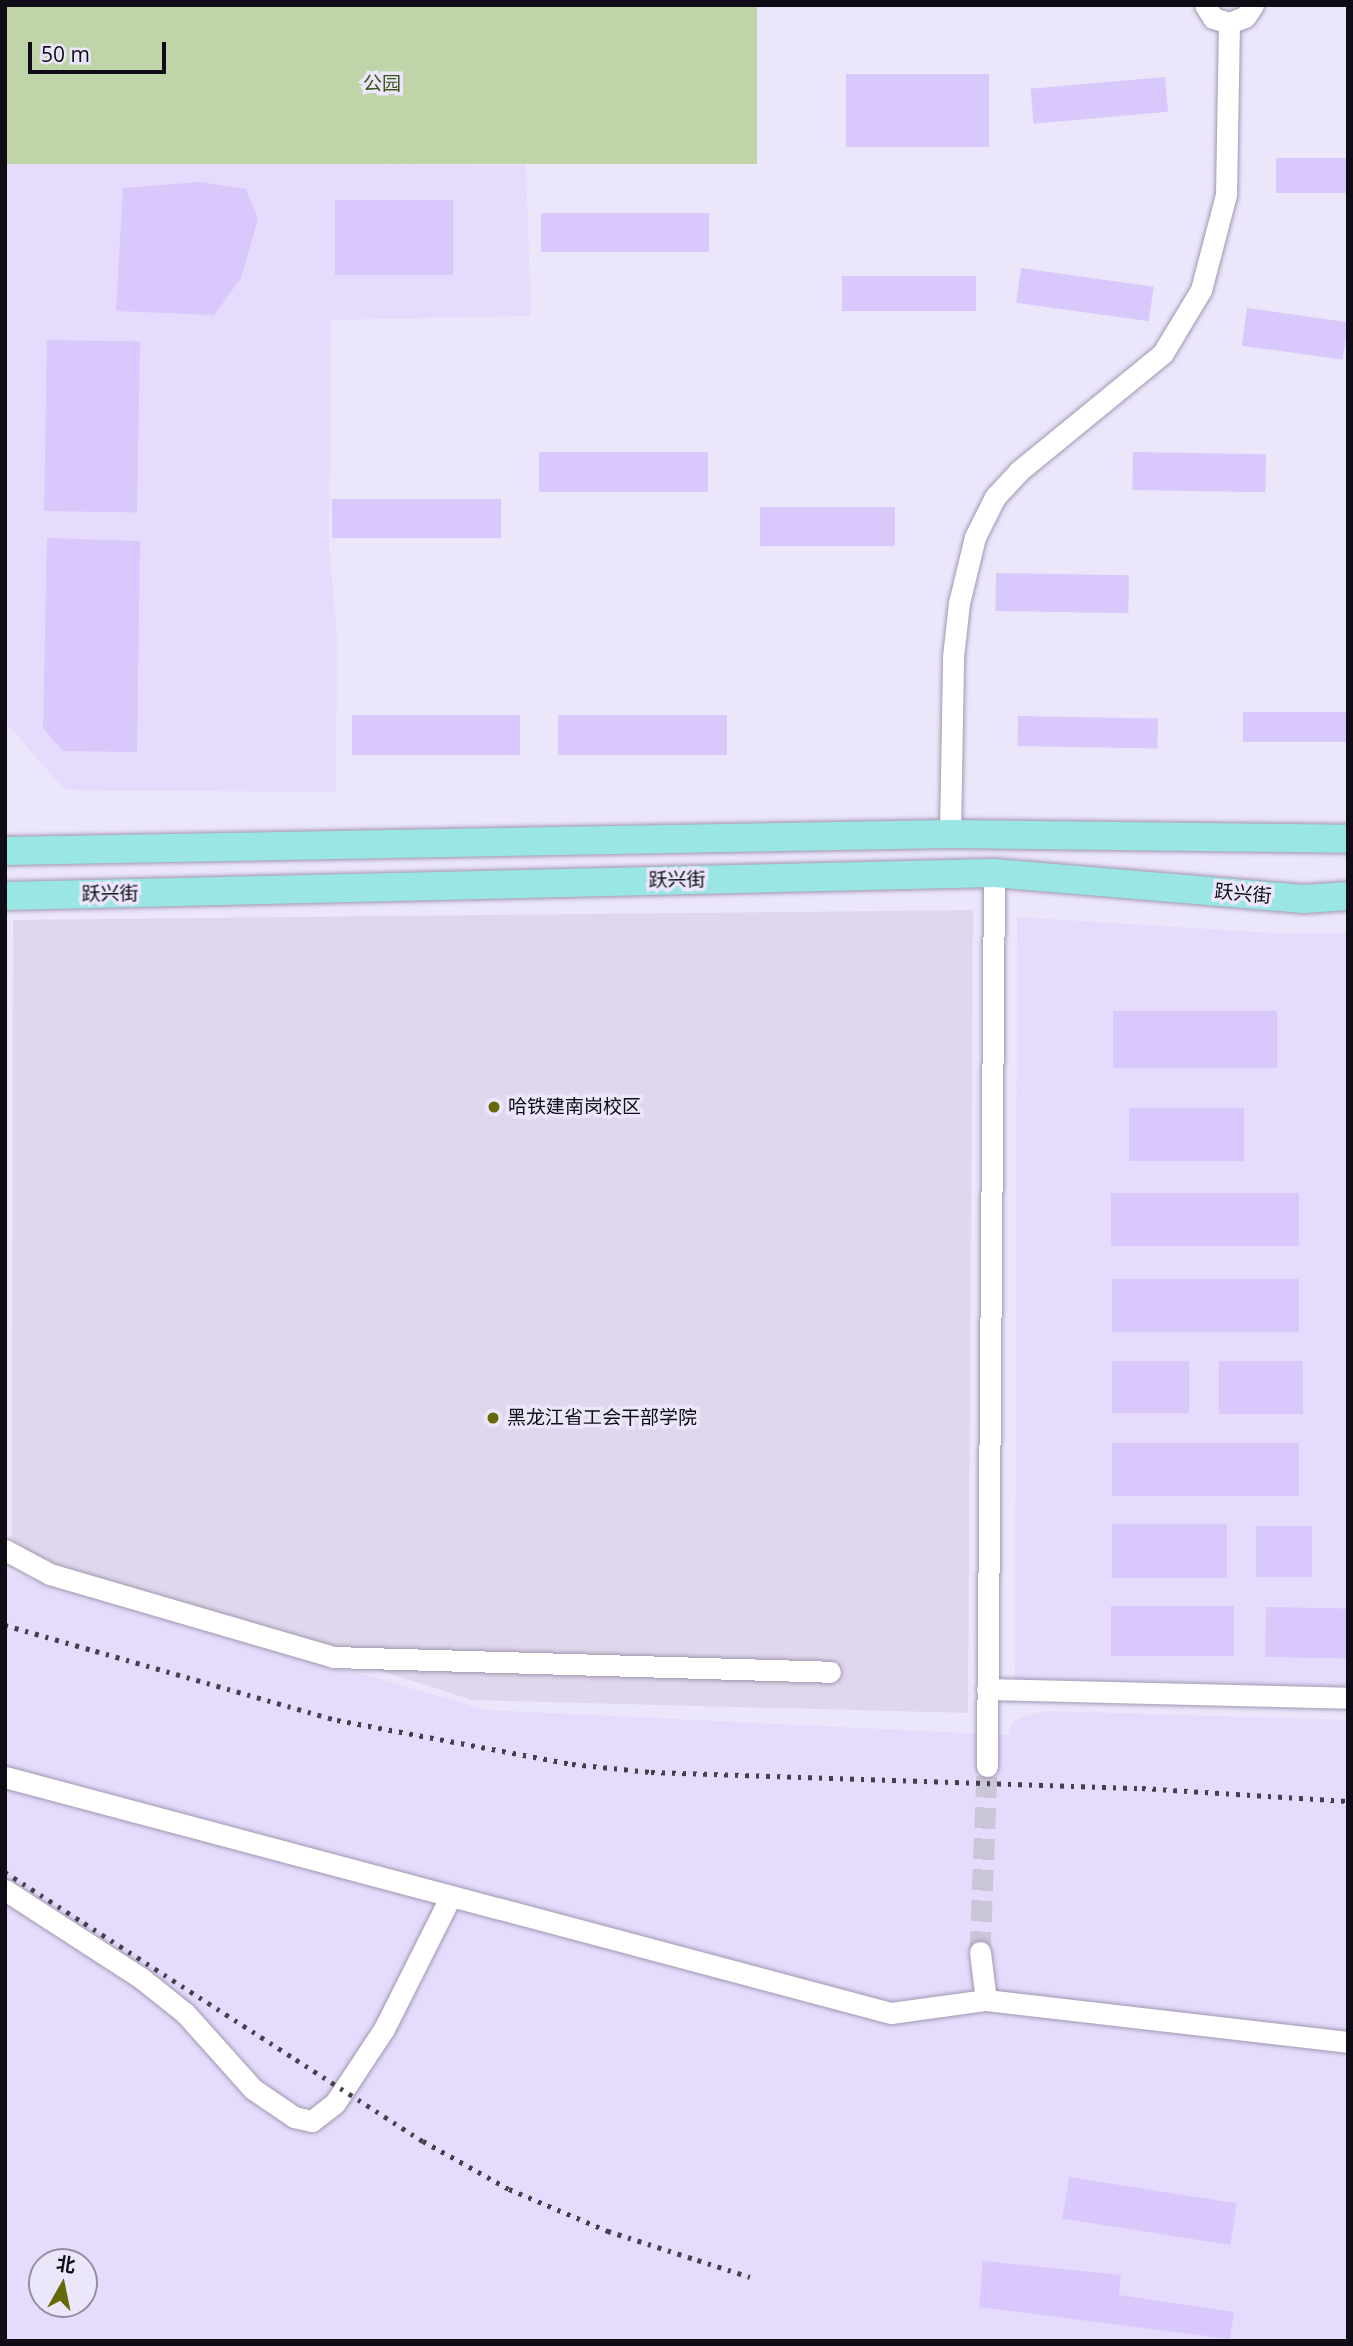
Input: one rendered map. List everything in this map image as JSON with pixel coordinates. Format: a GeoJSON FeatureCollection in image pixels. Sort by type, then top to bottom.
{"type":"FeatureCollection","features":[{"type":"Feature","properties":{"kind":"main road"},"geometry":{"type":"LineString","coordinates":[[5,851],[950,834],[1348,839]]}},
{"type":"Feature","properties":{"kind":"main road","name":"跃兴街"},"geometry":{"type":"LineString","coordinates":[[5,896],[994,873],[1304,899],[1348,896]]}},
{"type":"Feature","properties":{"kind":"street"},"geometry":{"type":"LineString","coordinates":[[1205,5],[1213,18],[1229,23],[1245,18],[1253,5]]}},
{"type":"Feature","properties":{"kind":"street"},"geometry":{"type":"LineString","coordinates":[[950,834],[953,657],[958,603],[975,537],[1004,485],[1146,372],[1197,299],[1215,251],[1226,195],[1229,23]]}},
{"type":"Feature","properties":{"kind":"street"},"geometry":{"type":"LineString","coordinates":[[987,1766],[994,873]]}},
{"type":"Feature","properties":{"kind":"street"},"geometry":{"type":"LineString","coordinates":[[5,1550],[50,1574],[333,1657],[830,1672]]}},
{"type":"Feature","properties":{"kind":"street"},"geometry":{"type":"LineString","coordinates":[[987,1689],[1348,1698]]}},
{"type":"Feature","properties":{"kind":"street"},"geometry":{"type":"LineString","coordinates":[[5,1777],[450,1898],[891,2013],[986,2000],[1348,2042]]}},
{"type":"Feature","properties":{"kind":"street"},"geometry":{"type":"LineString","coordinates":[[5,1890],[141,1978],[185,2013],[253,2089],[294,2117],[313,2121],[335,2103],[384,2029],[450,1898]]}},
{"type":"Feature","properties":{"kind":"street"},"geometry":{"type":"LineString","coordinates":[[979,1952],[986,2000]]}},
{"type":"Feature","properties":{"kind":"shaded area"},"geometry":{"type":"Polygon","coordinates":[[[7,164],[526,165],[531,316],[331,320],[329,548],[337,635],[336,792],[65,790],[5,722],[7,164]]]}},
{"type":"Feature","properties":{"kind":"shaded area"},"geometry":{"type":"Polygon","coordinates":[[[973,910],[968,1713],[472,1700],[41,1561],[12,1538],[13,920],[973,910]]]}},
{"type":"Feature","properties":{"kind":"shaded area"},"geometry":{"type":"Polygon","coordinates":[[[1017,917],[1287,934],[1348,933],[1348,1686],[1015,1679],[1017,917]]]}},
{"type":"Feature","properties":{"kind":"shaded area"},"geometry":{"type":"Polygon","coordinates":[[[5,1571],[486,1710],[1008,1735],[1011,1724],[1022,1717],[1048,1711],[1348,1720],[1348,2341],[5,2341],[5,1571]]]}},
{"type":"Feature","properties":{"kind":"green space","name":"公园"},"geometry":{"type":"Polygon","coordinates":[[[6,5],[757,5],[757,164],[6,164],[6,5]]]}},
{"type":"Feature","properties":{"kind":"building"},"geometry":{"type":"Polygon","coordinates":[[[846,74],[989,74],[989,147],[846,147],[846,74]]]}},
{"type":"Feature","properties":{"kind":"building"},"geometry":{"type":"Polygon","coordinates":[[[1165,77],[1168,112],[1034,124],[1031,89],[1165,77]]]}},
{"type":"Feature","properties":{"kind":"building"},"geometry":{"type":"Polygon","coordinates":[[[1276,158],[1348,158],[1348,193],[1276,193],[1276,158]]]}},
{"type":"Feature","properties":{"kind":"building"},"geometry":{"type":"Polygon","coordinates":[[[200,182],[246,189],[258,219],[241,278],[214,315],[116,311],[123,188],[200,182]]]}},
{"type":"Feature","properties":{"kind":"building"},"geometry":{"type":"Polygon","coordinates":[[[335,200],[453,200],[453,275],[335,275],[335,200]]]}},
{"type":"Feature","properties":{"kind":"building"},"geometry":{"type":"Polygon","coordinates":[[[541,213],[709,213],[709,252],[541,252],[541,213]]]}},
{"type":"Feature","properties":{"kind":"building"},"geometry":{"type":"Polygon","coordinates":[[[1021,268],[1154,287],[1149,321],[1016,303],[1021,268]]]}},
{"type":"Feature","properties":{"kind":"building"},"geometry":{"type":"Polygon","coordinates":[[[842,276],[976,276],[976,311],[842,311],[842,276]]]}},
{"type":"Feature","properties":{"kind":"building"},"geometry":{"type":"Polygon","coordinates":[[[1247,308],[1348,322],[1343,360],[1242,346],[1247,308]]]}},
{"type":"Feature","properties":{"kind":"building"},"geometry":{"type":"Polygon","coordinates":[[[47,340],[140,342],[137,513],[44,511],[47,340]]]}},
{"type":"Feature","properties":{"kind":"building"},"geometry":{"type":"Polygon","coordinates":[[[539,452],[708,452],[708,492],[539,492],[539,452]]]}},
{"type":"Feature","properties":{"kind":"building"},"geometry":{"type":"Polygon","coordinates":[[[1133,452],[1266,454],[1265,492],[1132,490],[1133,452]]]}},
{"type":"Feature","properties":{"kind":"building"},"geometry":{"type":"Polygon","coordinates":[[[332,499],[501,499],[501,538],[332,538],[332,499]]]}},
{"type":"Feature","properties":{"kind":"building"},"geometry":{"type":"Polygon","coordinates":[[[760,507],[895,507],[895,546],[760,546],[760,507]]]}},
{"type":"Feature","properties":{"kind":"building"},"geometry":{"type":"Polygon","coordinates":[[[47,538],[140,541],[137,752],[63,751],[43,728],[47,538]]]}},
{"type":"Feature","properties":{"kind":"building"},"geometry":{"type":"Polygon","coordinates":[[[996,573],[1129,575],[1128,613],[995,611],[996,573]]]}},
{"type":"Feature","properties":{"kind":"building"},"geometry":{"type":"Polygon","coordinates":[[[1243,712],[1348,712],[1348,742],[1243,742],[1243,712]]]}},
{"type":"Feature","properties":{"kind":"building"},"geometry":{"type":"Polygon","coordinates":[[[352,715],[520,715],[520,755],[352,755],[352,715]]]}},
{"type":"Feature","properties":{"kind":"building"},"geometry":{"type":"Polygon","coordinates":[[[558,715],[727,715],[727,755],[558,755],[558,715]]]}},
{"type":"Feature","properties":{"kind":"building"},"geometry":{"type":"Polygon","coordinates":[[[1018,716],[1158,718],[1157,748],[1017,746],[1018,716]]]}},
{"type":"Feature","properties":{"kind":"building"},"geometry":{"type":"Polygon","coordinates":[[[1113,1011],[1277,1011],[1277,1068],[1113,1068],[1113,1011]]]}},
{"type":"Feature","properties":{"kind":"building"},"geometry":{"type":"Polygon","coordinates":[[[1129,1108],[1244,1108],[1244,1161],[1129,1161],[1129,1108]]]}},
{"type":"Feature","properties":{"kind":"building"},"geometry":{"type":"Polygon","coordinates":[[[1111,1193],[1299,1193],[1299,1246],[1111,1246],[1111,1193]]]}},
{"type":"Feature","properties":{"kind":"building"},"geometry":{"type":"Polygon","coordinates":[[[1112,1279],[1299,1279],[1299,1332],[1112,1332],[1112,1279]]]}},
{"type":"Feature","properties":{"kind":"building"},"geometry":{"type":"Polygon","coordinates":[[[1112,1361],[1189,1361],[1189,1413],[1112,1413],[1112,1361]]]}},
{"type":"Feature","properties":{"kind":"building"},"geometry":{"type":"Polygon","coordinates":[[[1219,1361],[1303,1361],[1303,1414],[1219,1414],[1219,1361]]]}},
{"type":"Feature","properties":{"kind":"building"},"geometry":{"type":"Polygon","coordinates":[[[1112,1443],[1299,1443],[1299,1496],[1112,1496],[1112,1443]]]}},
{"type":"Feature","properties":{"kind":"building"},"geometry":{"type":"Polygon","coordinates":[[[1112,1524],[1227,1524],[1227,1578],[1112,1578],[1112,1524]]]}},
{"type":"Feature","properties":{"kind":"building"},"geometry":{"type":"Polygon","coordinates":[[[1256,1526],[1312,1526],[1312,1577],[1256,1577],[1256,1526]]]}},
{"type":"Feature","properties":{"kind":"building"},"geometry":{"type":"Polygon","coordinates":[[[1111,1606],[1234,1606],[1234,1656],[1111,1656],[1111,1606]]]}},
{"type":"Feature","properties":{"kind":"building"},"geometry":{"type":"Polygon","coordinates":[[[1266,1607],[1348,1608],[1347,1658],[1265,1657],[1266,1607]]]}},
{"type":"Feature","properties":{"kind":"building"},"geometry":{"type":"Polygon","coordinates":[[[1069,2177],[1237,2204],[1230,2245],[1062,2218],[1069,2177]]]}},
{"type":"Feature","properties":{"kind":"building"},"geometry":{"type":"Polygon","coordinates":[[[983,2261],[1121,2275],[1119,2295],[1234,2312],[1230,2339],[979,2307],[983,2261]]]}},
{"type":"Feature","properties":{"kind":"tunnel"},"geometry":{"type":"LineString","coordinates":[[980,1952],[987,1766]]}},
{"type":"Feature","properties":{"kind":"railway"},"geometry":{"type":"LineString","coordinates":[[5,1625],[337,1720],[572,1764],[651,1772],[1142,1788],[1348,1801]]}},
{"type":"Feature","properties":{"kind":"railway"},"geometry":{"type":"LineString","coordinates":[[5,1872],[423,2141],[509,2189],[608,2231],[750,2277]]}},
{"type":"Feature","properties":{"kind":"place","name":"哈铁建南岗校区"},"geometry":{"type":"Point","coordinates":[494,1107]}},
{"type":"Feature","properties":{"kind":"place","name":"黑龙江省工会干部学院"},"geometry":{"type":"Point","coordinates":[493,1418]}}]}
